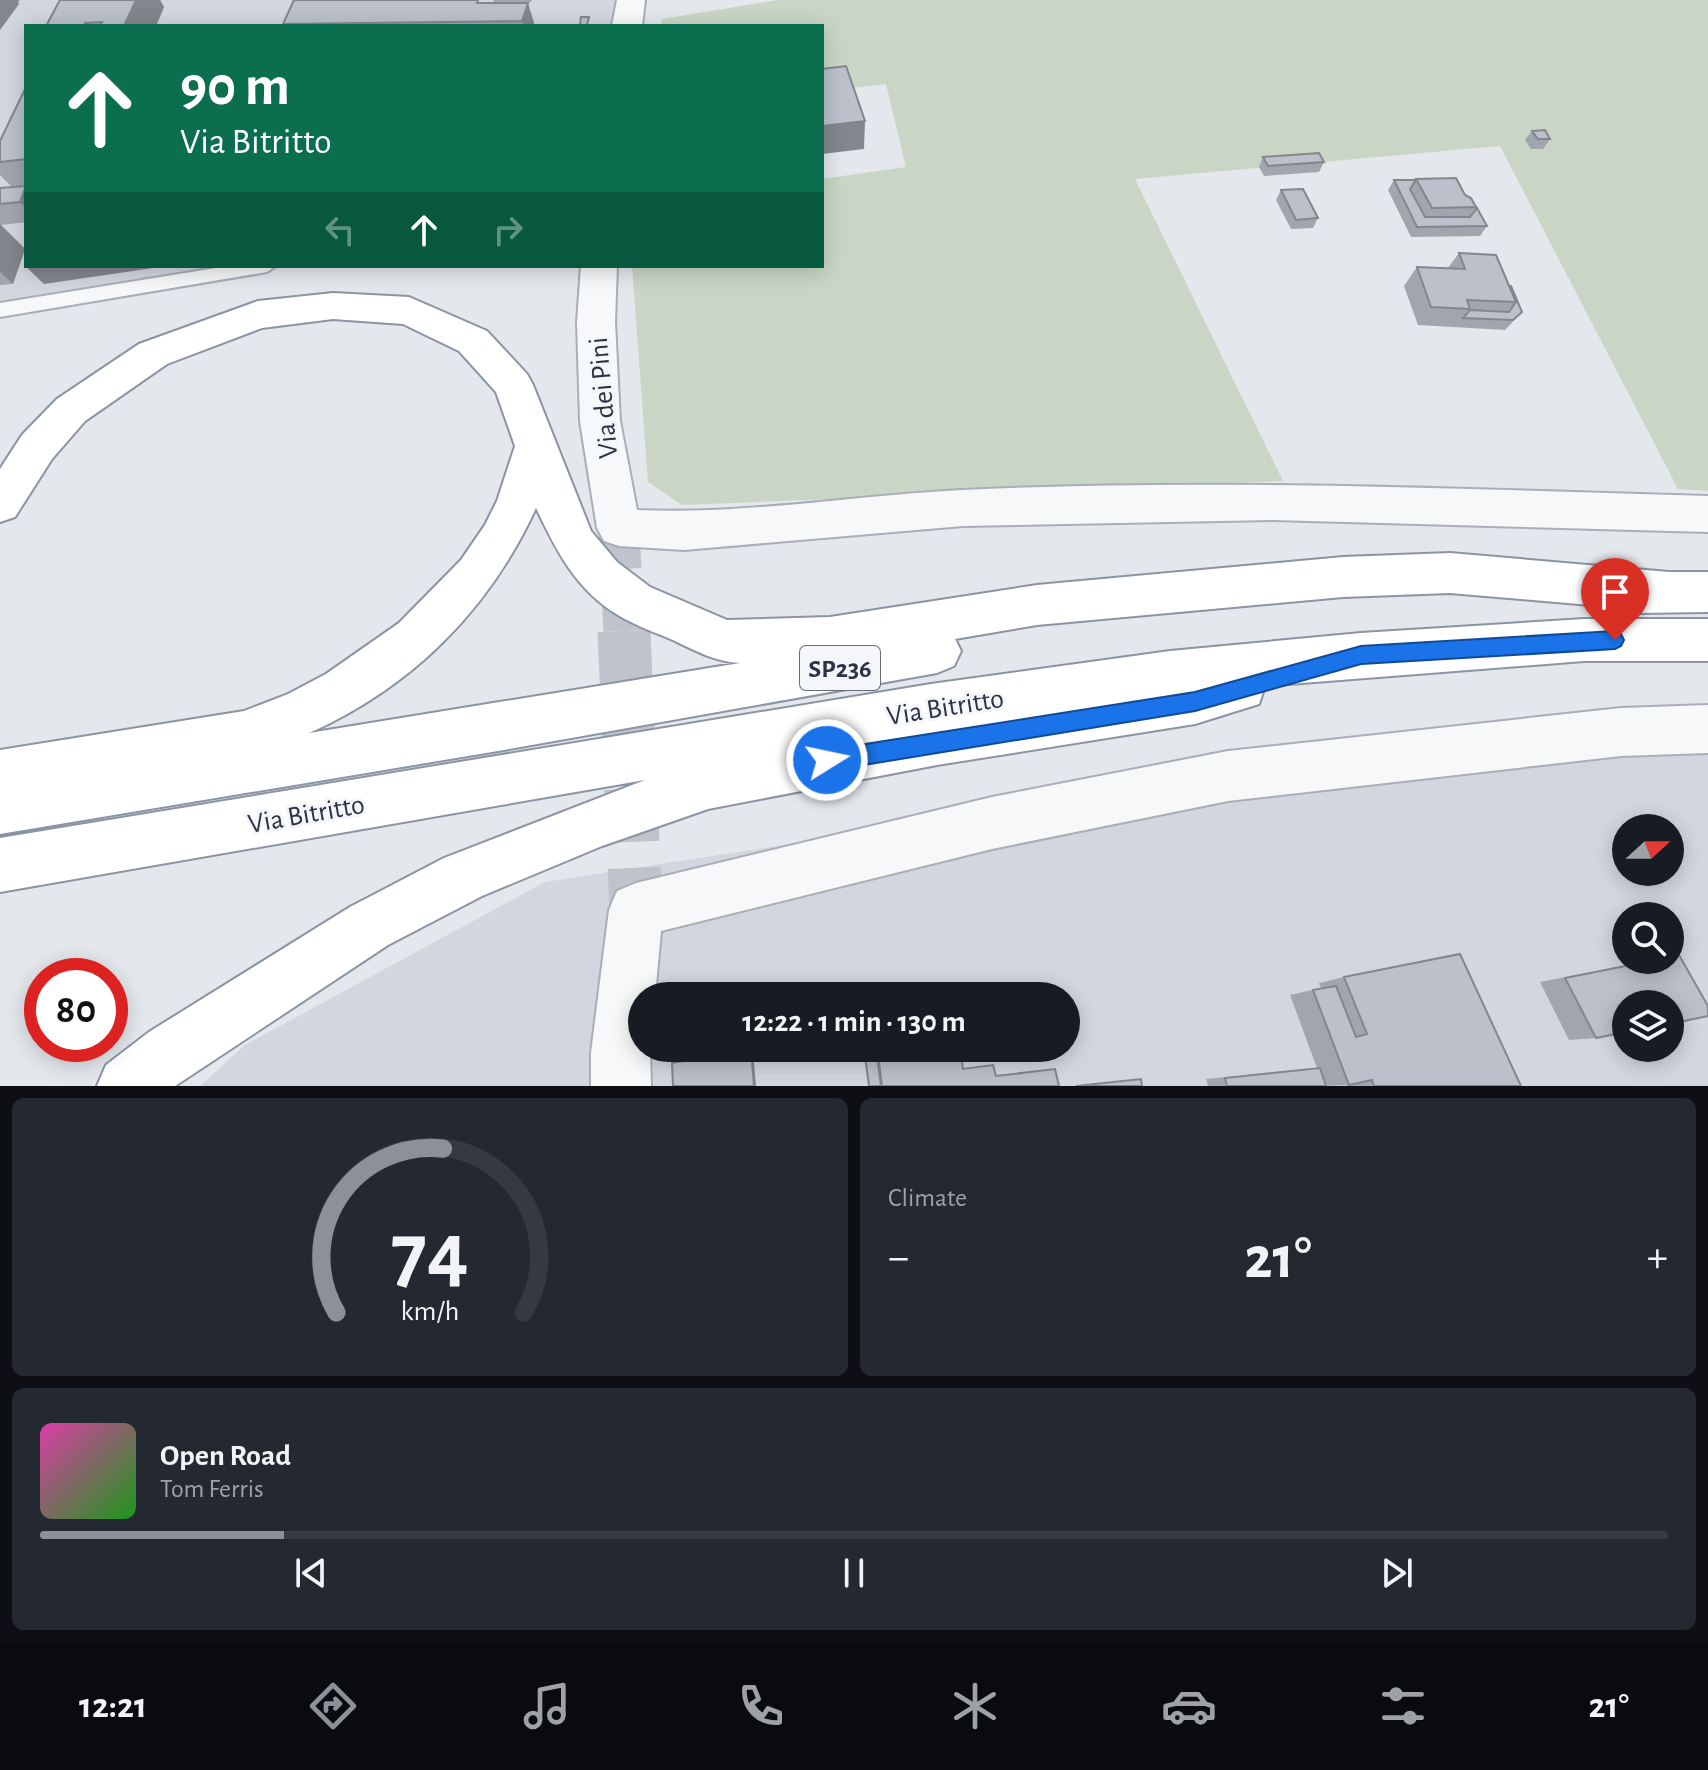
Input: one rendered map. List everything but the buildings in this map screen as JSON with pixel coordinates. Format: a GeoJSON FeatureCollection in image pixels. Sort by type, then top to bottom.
{"type":"FeatureCollection","features":[{"type":"Feature","properties":{"kind":"highway"},"geometry":{"type":"LineString","coordinates":[[0,504],[37,447],[71,410],[153,354],[258,315],[333,306],[409,311],[473,341],[513,385],[557,506],[575,544],[601,576],[634,601],[725,641],[775,642],[830,638],[1037,605],[1343,577],[1450,573],[1688,592]]}},
{"type":"Feature","properties":{"kind":"highway"},"geometry":{"type":"LineString","coordinates":[[13,789],[267,727],[334,696],[373,670],[436,619],[484,563],[518,503],[536,443]]}},
{"type":"Feature","properties":{"kind":"highway","name":"Via Bitritto"},"geometry":{"type":"LineString","coordinates":[[13,789],[474,731],[958,647],[1136,622],[1458,598],[1688,592]]}},
{"type":"Feature","properties":{"kind":"highway","name":"Via Bitritto"},"geometry":{"type":"LineString","coordinates":[[3,865],[931,707],[1170,673],[1361,655],[1584,640],[1708,640]]}},
{"type":"Feature","properties":{"kind":"highway"},"geometry":{"type":"LineString","coordinates":[[127,1086],[170,1053],[369,926],[463,877],[602,820],[708,784],[937,741],[1195,701],[1361,655]]}},
{"type":"Feature","properties":{"kind":"street"},"geometry":{"type":"LineString","coordinates":[[627,24],[631,0]]}},
{"type":"Feature","properties":{"kind":"street","name":"Via dei Pini"},"geometry":{"type":"LineString","coordinates":[[599,268],[596,322],[600,421],[619,528],[684,531],[963,508],[1273,502],[1708,514]]}},
{"type":"Feature","properties":{"kind":"street"},"geometry":{"type":"LineString","coordinates":[[621,1086],[620,1053],[636,910],[992,823],[1228,776],[1621,732],[1708,729]]}},
{"type":"Feature","properties":{"kind":"lane"},"geometry":{"type":"LineString","coordinates":[[0,310],[255,268]]}},
{"type":"Feature","properties":{"kind":"shaded area"},"geometry":{"type":"Polygon","coordinates":[[[0,0],[634,0],[631,24],[24,24],[24,268],[270,268],[0,311],[0,0]]]}},
{"type":"Feature","properties":{"kind":"shaded area"},"geometry":{"type":"Polygon","coordinates":[[[1708,742],[1708,1086],[200,1086],[245,1045],[545,882],[1228,776],[1708,742]]]}},
{"type":"Feature","properties":{"kind":"green space"},"geometry":{"type":"Polygon","coordinates":[[[778,0],[1708,0],[1708,491],[1678,489],[1500,146],[1135,179],[1283,481],[682,505],[648,482],[632,268],[824,268],[824,179],[906,167],[886,84],[824,91],[824,24],[661,24],[662,19],[778,0]]]}},
{"type":"Feature","properties":{"kind":"tunnel"},"geometry":{"type":"LineString","coordinates":[[619,528],[624,633]]}},
{"type":"Feature","properties":{"kind":"tunnel"},"geometry":{"type":"LineString","coordinates":[[624,631],[636,910]]}},
{"type":"Feature","properties":{"kind":"route"},"geometry":{"type":"LineString","coordinates":[[827,760],[1195,701],[1361,655],[1615,640]]}}]}
